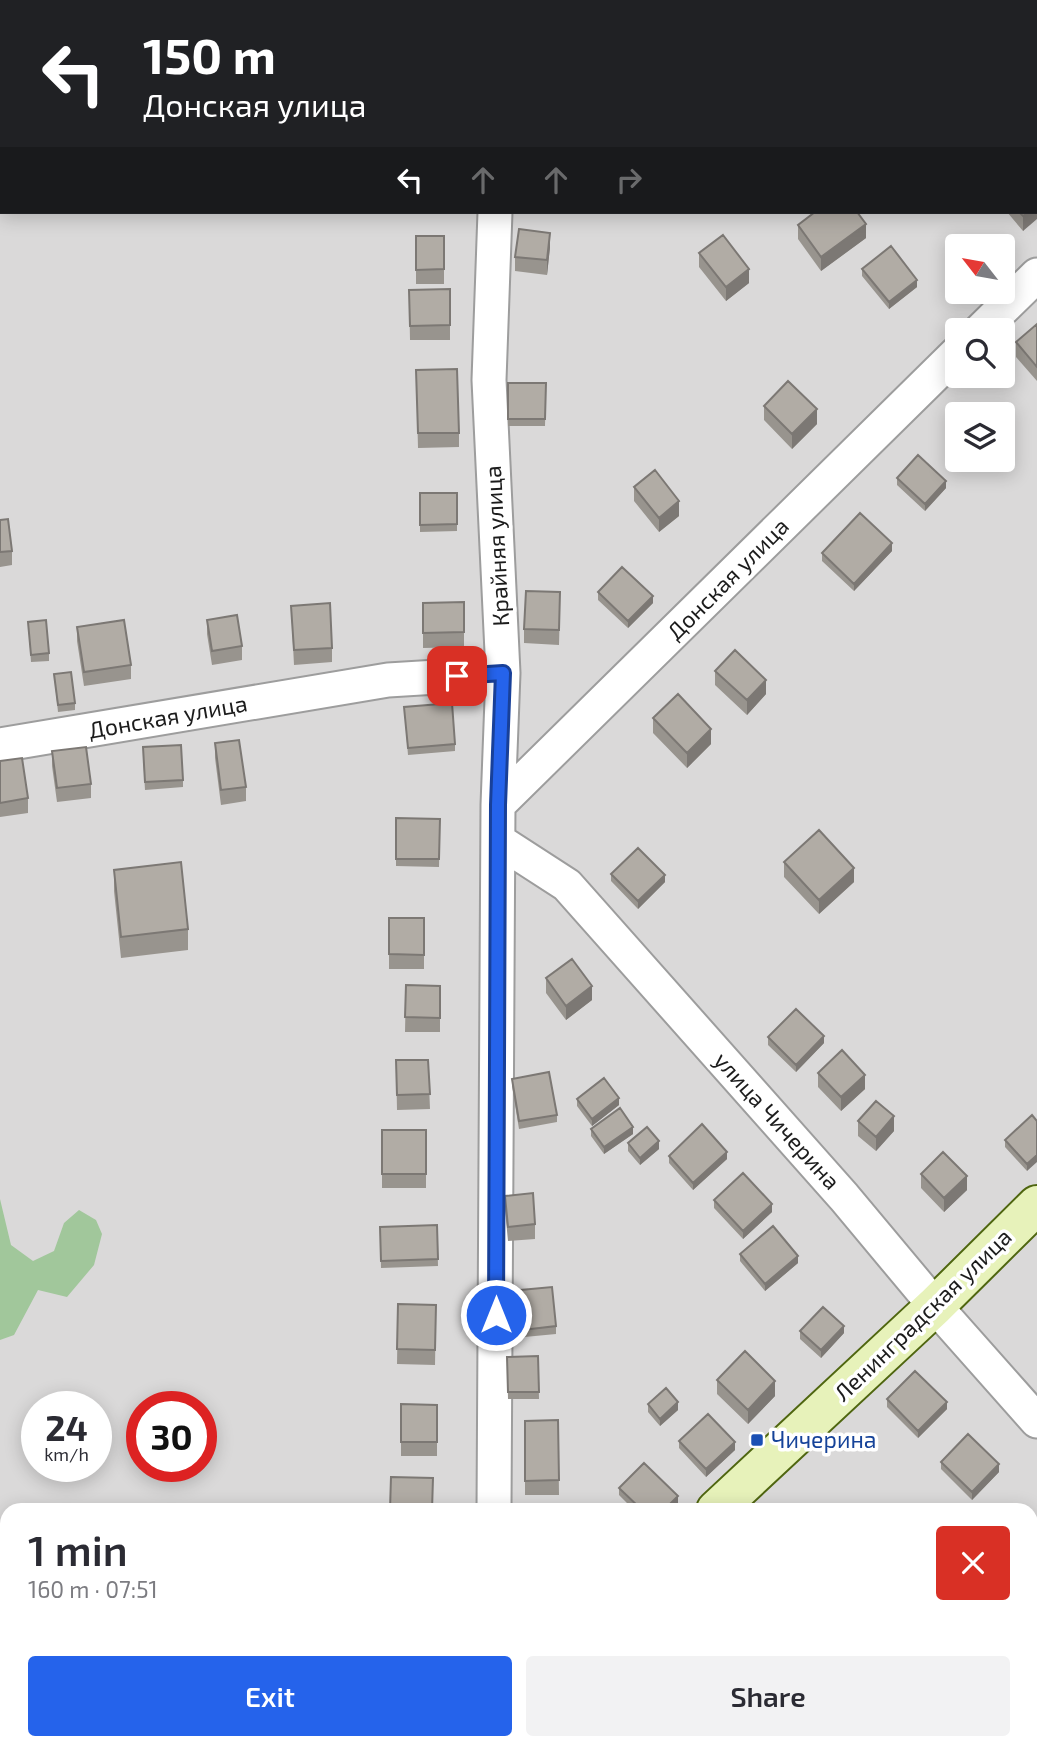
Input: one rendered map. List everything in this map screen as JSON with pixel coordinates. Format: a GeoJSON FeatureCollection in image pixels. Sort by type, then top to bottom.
{"type":"FeatureCollection","features":[{"type":"Feature","properties":{"kind":"street","name":"Крайняя улица"},"geometry":{"type":"LineString","coordinates":[[494,1503],[498,805],[503,673],[489,380],[495,214]]}},
{"type":"Feature","properties":{"kind":"street"},"geometry":{"type":"LineString","coordinates":[[993,318],[1037,275]]}},
{"type":"Feature","properties":{"kind":"street","name":"Донская улица"},"geometry":{"type":"LineString","coordinates":[[498,805],[945,365]]}},
{"type":"Feature","properties":{"kind":"street","name":"Донская улица"},"geometry":{"type":"LineString","coordinates":[[0,745],[388,680],[503,673]]}},
{"type":"Feature","properties":{"kind":"street","name":"улица Чичерина"},"geometry":{"type":"LineString","coordinates":[[499,841],[568,885],[844,1197],[935,1306],[1037,1421]]}},
{"type":"Feature","properties":{"kind":"street","name":"Ленинградская улица"},"geometry":{"type":"LineString","coordinates":[[724,1503],[935,1306],[1037,1205]]}},
{"type":"Feature","properties":{"kind":"shaded area"},"geometry":{"type":"Polygon","coordinates":[[[0,214],[1037,214],[1037,1503],[0,1503],[0,214]]]}},
{"type":"Feature","properties":{"kind":"green space"},"geometry":{"type":"Polygon","coordinates":[[[0,1199],[11,1245],[33,1261],[54,1251],[64,1223],[79,1210],[96,1220],[102,1234],[94,1265],[67,1297],[38,1290],[14,1335],[0,1340],[0,1199]]]}},
{"type":"Feature","properties":{"kind":"building"},"geometry":{"type":"Polygon","coordinates":[[[812,214],[858,214],[866,224],[821,257],[798,225],[812,214]]]}},
{"type":"Feature","properties":{"kind":"building"},"geometry":{"type":"Polygon","coordinates":[[[519,229],[550,233],[547,260],[515,257],[519,229]]]}},
{"type":"Feature","properties":{"kind":"building"},"geometry":{"type":"Polygon","coordinates":[[[723,235],[749,269],[726,287],[699,253],[723,235]]]}},
{"type":"Feature","properties":{"kind":"building"},"geometry":{"type":"Polygon","coordinates":[[[416,236],[444,236],[444,269],[416,270],[416,236]]]}},
{"type":"Feature","properties":{"kind":"building"},"geometry":{"type":"Polygon","coordinates":[[[891,246],[917,280],[889,302],[862,269],[891,246]]]}},
{"type":"Feature","properties":{"kind":"building"},"geometry":{"type":"Polygon","coordinates":[[[450,289],[450,325],[410,326],[409,290],[450,289]]]}},
{"type":"Feature","properties":{"kind":"building"},"geometry":{"type":"Polygon","coordinates":[[[1037,324],[1037,367],[1016,342],[1037,324]]]}},
{"type":"Feature","properties":{"kind":"building"},"geometry":{"type":"Polygon","coordinates":[[[457,369],[459,433],[418,433],[416,370],[457,369]]]}},
{"type":"Feature","properties":{"kind":"building"},"geometry":{"type":"Polygon","coordinates":[[[788,381],[817,409],[792,434],[764,406],[788,381]]]}},
{"type":"Feature","properties":{"kind":"building"},"geometry":{"type":"Polygon","coordinates":[[[508,383],[546,383],[545,419],[508,419],[508,383]]]}},
{"type":"Feature","properties":{"kind":"building"},"geometry":{"type":"Polygon","coordinates":[[[918,455],[946,481],[925,504],[897,478],[918,455]]]}},
{"type":"Feature","properties":{"kind":"building"},"geometry":{"type":"Polygon","coordinates":[[[655,470],[679,501],[659,518],[634,487],[655,470]]]}},
{"type":"Feature","properties":{"kind":"building"},"geometry":{"type":"Polygon","coordinates":[[[420,493],[457,493],[457,524],[420,525],[420,493]]]}},
{"type":"Feature","properties":{"kind":"building"},"geometry":{"type":"Polygon","coordinates":[[[860,513],[892,543],[854,584],[822,553],[860,513]]]}},
{"type":"Feature","properties":{"kind":"building"},"geometry":{"type":"Polygon","coordinates":[[[8,519],[12,551],[0,552],[0,520],[8,519]]]}},
{"type":"Feature","properties":{"kind":"building"},"geometry":{"type":"Polygon","coordinates":[[[622,567],[653,596],[628,621],[598,592],[622,567]]]}},
{"type":"Feature","properties":{"kind":"building"},"geometry":{"type":"Polygon","coordinates":[[[526,591],[560,592],[559,630],[524,629],[526,591]]]}},
{"type":"Feature","properties":{"kind":"building"},"geometry":{"type":"Polygon","coordinates":[[[464,602],[464,632],[423,633],[423,603],[464,602]]]}},
{"type":"Feature","properties":{"kind":"building"},"geometry":{"type":"Polygon","coordinates":[[[330,603],[332,648],[294,650],[291,606],[330,603]]]}},
{"type":"Feature","properties":{"kind":"building"},"geometry":{"type":"Polygon","coordinates":[[[237,615],[242,646],[212,651],[207,620],[237,615]]]}},
{"type":"Feature","properties":{"kind":"building"},"geometry":{"type":"Polygon","coordinates":[[[46,620],[49,653],[31,655],[28,622],[46,620]]]}},
{"type":"Feature","properties":{"kind":"building"},"geometry":{"type":"Polygon","coordinates":[[[124,620],[131,665],[84,672],[77,627],[124,620]]]}},
{"type":"Feature","properties":{"kind":"building"},"geometry":{"type":"Polygon","coordinates":[[[735,650],[766,680],[747,700],[715,671],[735,650]]]}},
{"type":"Feature","properties":{"kind":"building"},"geometry":{"type":"Polygon","coordinates":[[[71,672],[75,703],[58,705],[54,674],[71,672]]]}},
{"type":"Feature","properties":{"kind":"building"},"geometry":{"type":"Polygon","coordinates":[[[678,694],[711,729],[687,753],[653,718],[678,694]]]}},
{"type":"Feature","properties":{"kind":"building"},"geometry":{"type":"Polygon","coordinates":[[[452,703],[455,744],[408,748],[404,707],[452,703]]]}},
{"type":"Feature","properties":{"kind":"building"},"geometry":{"type":"Polygon","coordinates":[[[239,740],[246,787],[221,790],[215,743],[239,740]]]}},
{"type":"Feature","properties":{"kind":"building"},"geometry":{"type":"Polygon","coordinates":[[[181,745],[183,780],[145,782],[143,747],[181,745]]]}},
{"type":"Feature","properties":{"kind":"building"},"geometry":{"type":"Polygon","coordinates":[[[86,747],[91,784],[57,788],[52,751],[86,747]]]}},
{"type":"Feature","properties":{"kind":"building"},"geometry":{"type":"Polygon","coordinates":[[[22,758],[28,798],[0,803],[0,761],[22,758]]]}},
{"type":"Feature","properties":{"kind":"building"},"geometry":{"type":"Polygon","coordinates":[[[396,818],[440,819],[439,859],[396,859],[396,818]]]}},
{"type":"Feature","properties":{"kind":"building"},"geometry":{"type":"Polygon","coordinates":[[[819,830],[854,868],[819,900],[784,862],[819,830]]]}},
{"type":"Feature","properties":{"kind":"building"},"geometry":{"type":"Polygon","coordinates":[[[638,848],[665,875],[638,901],[611,874],[638,848]]]}},
{"type":"Feature","properties":{"kind":"building"},"geometry":{"type":"Polygon","coordinates":[[[181,862],[188,929],[121,937],[114,870],[181,862]]]}},
{"type":"Feature","properties":{"kind":"building"},"geometry":{"type":"Polygon","coordinates":[[[389,918],[424,918],[424,955],[389,954],[389,918]]]}},
{"type":"Feature","properties":{"kind":"building"},"geometry":{"type":"Polygon","coordinates":[[[572,959],[592,986],[566,1006],[546,978],[572,959]]]}},
{"type":"Feature","properties":{"kind":"building"},"geometry":{"type":"Polygon","coordinates":[[[406,985],[440,986],[440,1018],[405,1017],[406,985]]]}},
{"type":"Feature","properties":{"kind":"building"},"geometry":{"type":"Polygon","coordinates":[[[796,1009],[824,1036],[796,1065],[768,1037],[796,1009]]]}},
{"type":"Feature","properties":{"kind":"building"},"geometry":{"type":"Polygon","coordinates":[[[842,1050],[865,1075],[841,1097],[818,1073],[842,1050]]]}},
{"type":"Feature","properties":{"kind":"building"},"geometry":{"type":"Polygon","coordinates":[[[396,1060],[428,1060],[430,1094],[397,1095],[396,1060]]]}},
{"type":"Feature","properties":{"kind":"building"},"geometry":{"type":"Polygon","coordinates":[[[549,1072],[557,1115],[519,1121],[512,1079],[549,1072]]]}},
{"type":"Feature","properties":{"kind":"building"},"geometry":{"type":"Polygon","coordinates":[[[604,1078],[619,1098],[592,1119],[577,1099],[604,1078]]]}},
{"type":"Feature","properties":{"kind":"building"},"geometry":{"type":"Polygon","coordinates":[[[876,1101],[894,1116],[876,1137],[858,1121],[876,1101]]]}},
{"type":"Feature","properties":{"kind":"building"},"geometry":{"type":"Polygon","coordinates":[[[620,1108],[633,1127],[604,1147],[591,1129],[620,1108]]]}},
{"type":"Feature","properties":{"kind":"building"},"geometry":{"type":"Polygon","coordinates":[[[1032,1115],[1037,1121],[1037,1155],[1027,1164],[1005,1140],[1032,1115]]]}},
{"type":"Feature","properties":{"kind":"building"},"geometry":{"type":"Polygon","coordinates":[[[702,1124],[727,1152],[693,1183],[669,1156],[702,1124]]]}},
{"type":"Feature","properties":{"kind":"building"},"geometry":{"type":"Polygon","coordinates":[[[647,1127],[659,1141],[640,1158],[628,1143],[647,1127]]]}},
{"type":"Feature","properties":{"kind":"building"},"geometry":{"type":"Polygon","coordinates":[[[382,1130],[426,1130],[426,1174],[382,1174],[382,1130]]]}},
{"type":"Feature","properties":{"kind":"building"},"geometry":{"type":"Polygon","coordinates":[[[943,1152],[967,1176],[944,1198],[921,1174],[943,1152]]]}},
{"type":"Feature","properties":{"kind":"building"},"geometry":{"type":"Polygon","coordinates":[[[743,1173],[772,1204],[743,1231],[714,1200],[743,1173]]]}},
{"type":"Feature","properties":{"kind":"building"},"geometry":{"type":"Polygon","coordinates":[[[533,1193],[535,1224],[508,1227],[505,1196],[533,1193]]]}},
{"type":"Feature","properties":{"kind":"building"},"geometry":{"type":"Polygon","coordinates":[[[437,1225],[438,1259],[381,1261],[380,1227],[437,1225]]]}},
{"type":"Feature","properties":{"kind":"building"},"geometry":{"type":"Polygon","coordinates":[[[773,1226],[798,1256],[765,1284],[740,1254],[773,1226]]]}},
{"type":"Feature","properties":{"kind":"building"},"geometry":{"type":"Polygon","coordinates":[[[552,1287],[556,1326],[514,1331],[510,1291],[552,1287]]]}},
{"type":"Feature","properties":{"kind":"building"},"geometry":{"type":"Polygon","coordinates":[[[398,1304],[436,1305],[435,1350],[397,1349],[398,1304]]]}},
{"type":"Feature","properties":{"kind":"building"},"geometry":{"type":"Polygon","coordinates":[[[823,1307],[844,1326],[821,1350],[800,1331],[823,1307]]]}},
{"type":"Feature","properties":{"kind":"building"},"geometry":{"type":"Polygon","coordinates":[[[745,1351],[775,1381],[748,1410],[717,1380],[745,1351]]]}},
{"type":"Feature","properties":{"kind":"building"},"geometry":{"type":"Polygon","coordinates":[[[538,1356],[539,1392],[508,1392],[507,1357],[538,1356]]]}},
{"type":"Feature","properties":{"kind":"building"},"geometry":{"type":"Polygon","coordinates":[[[915,1371],[947,1402],[918,1431],[887,1399],[915,1371]]]}},
{"type":"Feature","properties":{"kind":"building"},"geometry":{"type":"Polygon","coordinates":[[[666,1388],[678,1402],[660,1419],[648,1404],[666,1388]]]}},
{"type":"Feature","properties":{"kind":"building"},"geometry":{"type":"Polygon","coordinates":[[[401,1404],[437,1405],[437,1442],[401,1442],[401,1404]]]}},
{"type":"Feature","properties":{"kind":"building"},"geometry":{"type":"Polygon","coordinates":[[[708,1414],[735,1442],[706,1469],[679,1441],[708,1414]]]}},
{"type":"Feature","properties":{"kind":"building"},"geometry":{"type":"Polygon","coordinates":[[[558,1420],[559,1480],[525,1481],[525,1421],[558,1420]]]}},
{"type":"Feature","properties":{"kind":"building"},"geometry":{"type":"Polygon","coordinates":[[[968,1434],[999,1464],[972,1492],[941,1462],[968,1434]]]}},
{"type":"Feature","properties":{"kind":"building"},"geometry":{"type":"Polygon","coordinates":[[[644,1463],[678,1496],[671,1503],[635,1503],[619,1488],[644,1463]]]}},
{"type":"Feature","properties":{"kind":"building"},"geometry":{"type":"Polygon","coordinates":[[[391,1477],[433,1478],[432,1503],[390,1503],[391,1477]]]}},
{"type":"Feature","properties":{"kind":"place","name":"Чичерина"},"geometry":{"type":"Point","coordinates":[757,1440]}},
{"type":"Feature","properties":{"kind":"route"},"geometry":{"type":"LineString","coordinates":[[457,676],[503,673],[498,805],[496,1315]]}}]}
